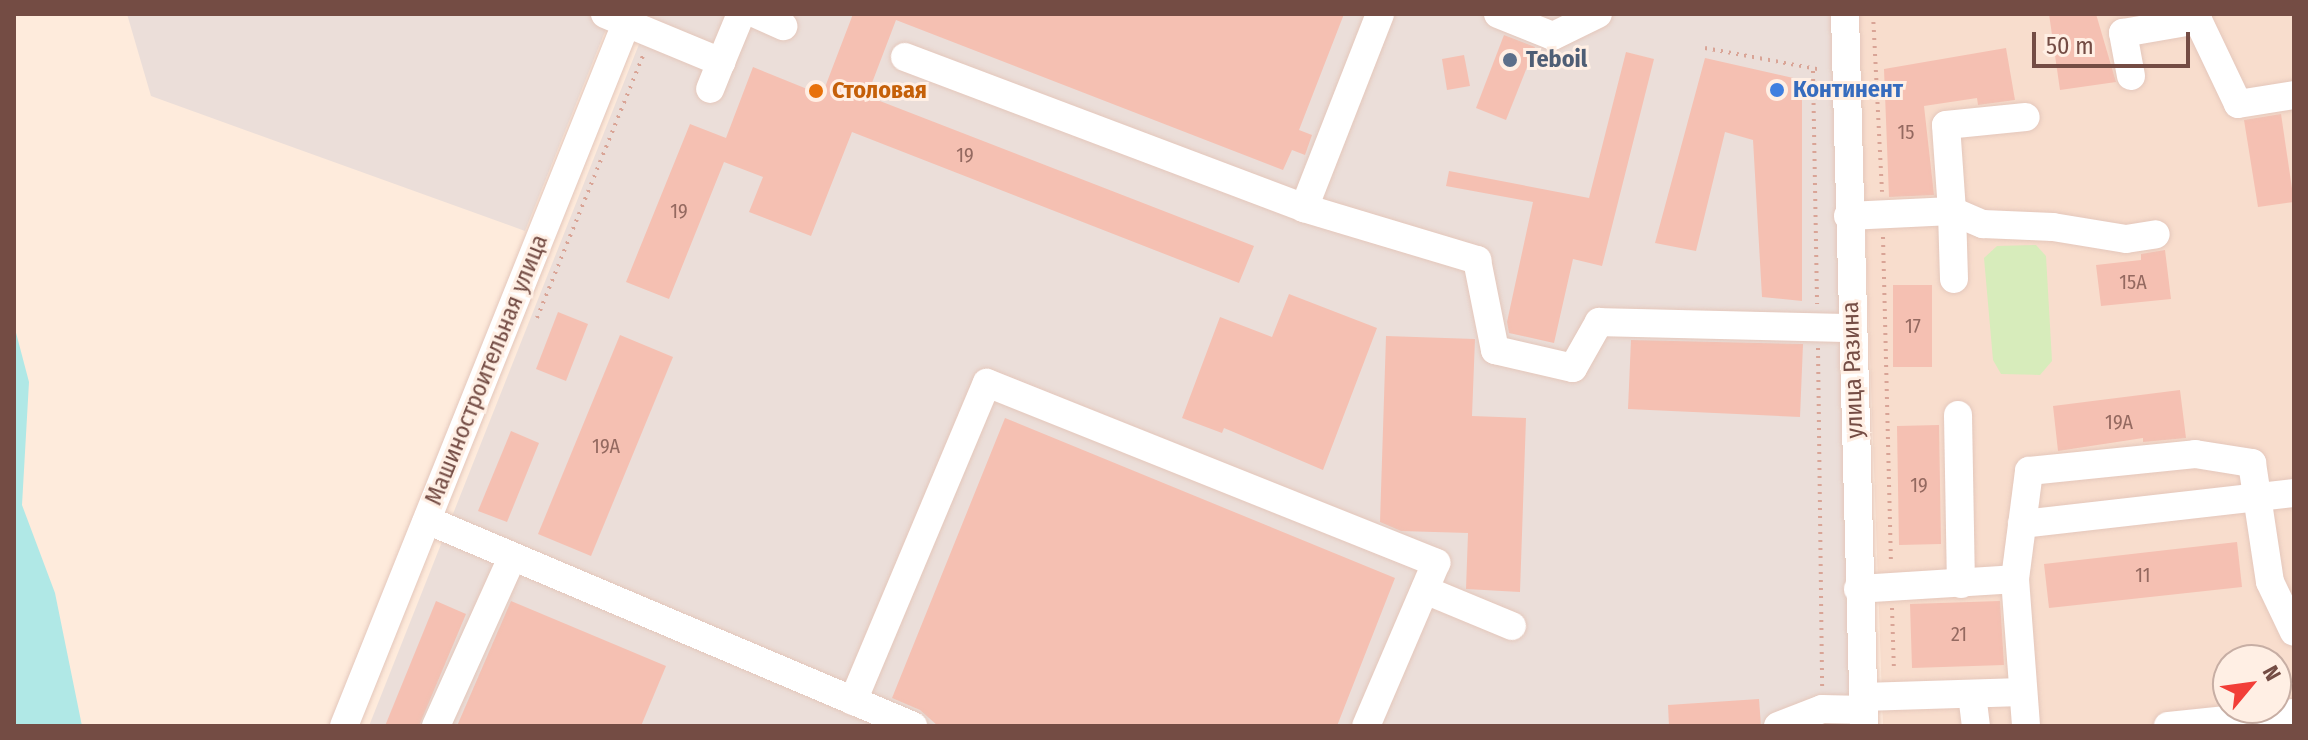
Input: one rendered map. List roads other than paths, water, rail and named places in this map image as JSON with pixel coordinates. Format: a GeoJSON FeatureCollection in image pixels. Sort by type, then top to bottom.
{"type":"FeatureCollection","features":[{"type":"Feature","properties":{"kind":"street"},"geometry":{"type":"LineString","coordinates":[[710,89],[741,14]]}},
{"type":"Feature","properties":{"kind":"street"},"geometry":{"type":"LineString","coordinates":[[756,14],[783,26]]}},
{"type":"Feature","properties":{"kind":"street"},"geometry":{"type":"LineString","coordinates":[[1304,208],[1380,14]]}},
{"type":"Feature","properties":{"kind":"street"},"geometry":{"type":"LineString","coordinates":[[1498,14],[1553,36],[1598,14]]}},
{"type":"Feature","properties":{"kind":"street","name":"улица Разина"},"geometry":{"type":"LineString","coordinates":[[1845,14],[1858,589],[1864,711]]}},
{"type":"Feature","properties":{"kind":"street"},"geometry":{"type":"LineString","coordinates":[[620,17],[654,35],[721,62]]}},
{"type":"Feature","properties":{"kind":"street","name":"Машиностроительная улица"},"geometry":{"type":"LineString","coordinates":[[344,726],[427,520],[620,17]]}},
{"type":"Feature","properties":{"kind":"street"},"geometry":{"type":"LineString","coordinates":[[2131,76],[2123,33],[2198,17],[2238,104],[2294,95]]}},
{"type":"Feature","properties":{"kind":"street"},"geometry":{"type":"LineString","coordinates":[[905,57],[1304,208],[1477,260],[1495,350],[1573,368],[1599,322],[1852,328]]}},
{"type":"Feature","properties":{"kind":"street"},"geometry":{"type":"LineString","coordinates":[[1954,279],[1946,125],[2026,117]]}},
{"type":"Feature","properties":{"kind":"street"},"geometry":{"type":"LineString","coordinates":[[1848,216],[1952,211],[1983,224],[2053,227],[2126,239],[2156,234]]}},
{"type":"Feature","properties":{"kind":"street"},"geometry":{"type":"LineString","coordinates":[[853,701],[987,383],[1436,563],[1366,726]]}},
{"type":"Feature","properties":{"kind":"street"},"geometry":{"type":"LineString","coordinates":[[1958,415],[1961,584]]}},
{"type":"Feature","properties":{"kind":"street"},"geometry":{"type":"LineString","coordinates":[[2026,726],[2015,579],[2029,471],[2195,454],[2252,463],[2270,582],[2291,616]]}},
{"type":"Feature","properties":{"kind":"street"},"geometry":{"type":"LineString","coordinates":[[2022,524],[2294,493]]}},
{"type":"Feature","properties":{"kind":"street"},"geometry":{"type":"LineString","coordinates":[[427,520],[913,726]]}},
{"type":"Feature","properties":{"kind":"street"},"geometry":{"type":"LineString","coordinates":[[436,726],[512,558]]}},
{"type":"Feature","properties":{"kind":"street"},"geometry":{"type":"LineString","coordinates":[[1858,589],[2015,579]]}},
{"type":"Feature","properties":{"kind":"street"},"geometry":{"type":"LineString","coordinates":[[1425,590],[1512,626]]}},
{"type":"Feature","properties":{"kind":"street"},"geometry":{"type":"LineString","coordinates":[[1778,726],[1822,709],[1864,711],[1895,697],[2022,692]]}},
{"type":"Feature","properties":{"kind":"street"},"geometry":{"type":"LineString","coordinates":[[1972,694],[1976,726]]}},
{"type":"Feature","properties":{"kind":"street"},"geometry":{"type":"LineString","coordinates":[[2168,726],[2294,713]]}},
{"type":"Feature","properties":{"kind":"water"},"geometry":{"type":"Polygon","coordinates":[[[14,325],[29,382],[22,505],[55,593],[82,726],[14,726],[14,325]]]}},
{"type":"Feature","properties":{"kind":"place","name":"Teboil"},"geometry":{"type":"Point","coordinates":[1510,60]}},
{"type":"Feature","properties":{"kind":"place","name":"Континент"},"geometry":{"type":"Point","coordinates":[1777,90]}},
{"type":"Feature","properties":{"kind":"place","name":"Столовая"},"geometry":{"type":"Point","coordinates":[816,91]}}]}
